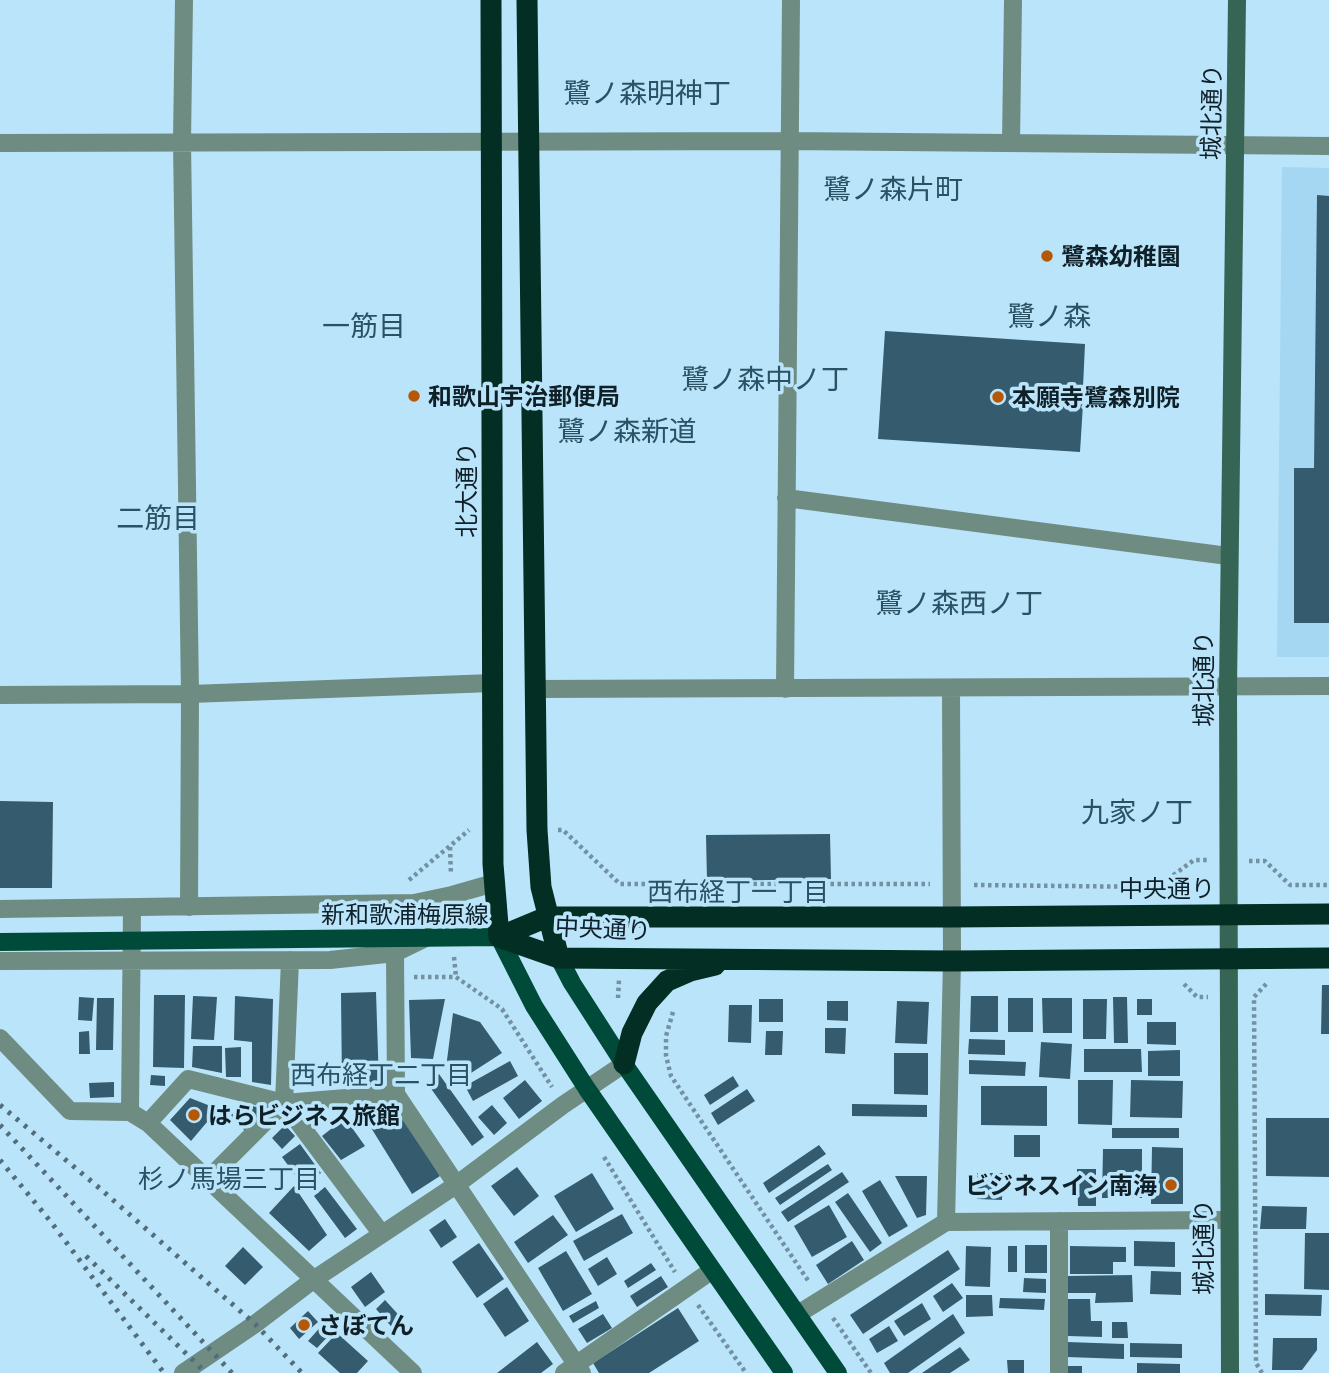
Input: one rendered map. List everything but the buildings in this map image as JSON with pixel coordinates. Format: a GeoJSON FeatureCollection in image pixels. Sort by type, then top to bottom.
{"type":"FeatureCollection","features":[{"type":"Feature","properties":{"kind":"highway","name":"北大通り"},"geometry":{"type":"LineString","coordinates":[[491,0],[494,883],[499,937]]}},
{"type":"Feature","properties":{"kind":"highway"},"geometry":{"type":"LineString","coordinates":[[527,0],[537,830],[541,887],[559,957]]}},
{"type":"Feature","properties":{"kind":"highway","name":"中央通り"},"geometry":{"type":"LineString","coordinates":[[499,937],[547,917],[1329,914]]}},
{"type":"Feature","properties":{"kind":"highway","name":"中央通り"},"geometry":{"type":"LineString","coordinates":[[499,937],[559,957],[952,961],[1228,961],[1329,958]]}},
{"type":"Feature","properties":{"kind":"highway"},"geometry":{"type":"LineString","coordinates":[[624,1064],[632,1033],[647,1003],[667,981],[690,971],[744,958]]}},
{"type":"Feature","properties":{"kind":"main road","name":"新和歌浦梅原線"},"geometry":{"type":"LineString","coordinates":[[0,942],[499,937],[534,1006],[587,1089],[783,1373]]}},
{"type":"Feature","properties":{"kind":"main road"},"geometry":{"type":"LineString","coordinates":[[559,957],[572,983],[624,1064],[838,1373]]}},
{"type":"Feature","properties":{"kind":"street"},"geometry":{"type":"LineString","coordinates":[[184,0],[182,142],[190,694],[189,907]]}},
{"type":"Feature","properties":{"kind":"street"},"geometry":{"type":"LineString","coordinates":[[785,689],[791,0]]}},
{"type":"Feature","properties":{"kind":"street"},"geometry":{"type":"LineString","coordinates":[[1011,143],[1013,0]]}},
{"type":"Feature","properties":{"kind":"street","name":"城北通り"},"geometry":{"type":"LineString","coordinates":[[1229,1366],[1228,556],[1237,0]]}},
{"type":"Feature","properties":{"kind":"street"},"geometry":{"type":"LineString","coordinates":[[0,143],[790,141],[1329,146]]}},
{"type":"Feature","properties":{"kind":"street"},"geometry":{"type":"LineString","coordinates":[[786,498],[1228,556]]}},
{"type":"Feature","properties":{"kind":"street"},"geometry":{"type":"LineString","coordinates":[[0,695],[190,694],[493,683]]}},
{"type":"Feature","properties":{"kind":"street"},"geometry":{"type":"LineString","coordinates":[[535,689],[1329,686]]}},
{"type":"Feature","properties":{"kind":"street"},"geometry":{"type":"LineString","coordinates":[[946,1222],[952,961],[951,688]]}},
{"type":"Feature","properties":{"kind":"street"},"geometry":{"type":"LineString","coordinates":[[0,909],[414,903],[494,883]]}},
{"type":"Feature","properties":{"kind":"street"},"geometry":{"type":"LineString","coordinates":[[130,1112],[132,908]]}},
{"type":"Feature","properties":{"kind":"street"},"geometry":{"type":"LineString","coordinates":[[0,961],[330,960],[395,953],[428,937]]}},
{"type":"Feature","properties":{"kind":"street"},"geometry":{"type":"LineString","coordinates":[[395,953],[396,1094],[574,1370],[711,1271]]}},
{"type":"Feature","properties":{"kind":"street"},"geometry":{"type":"LineString","coordinates":[[290,960],[284,1102],[382,1233]]}},
{"type":"Feature","properties":{"kind":"street"},"geometry":{"type":"LineString","coordinates":[[0,1038],[69,1111],[130,1112],[148,1124],[414,1373]]}},
{"type":"Feature","properties":{"kind":"street"},"geometry":{"type":"LineString","coordinates":[[183,1373],[313,1280],[456,1185],[563,1105],[624,1064]]}},
{"type":"Feature","properties":{"kind":"street"},"geometry":{"type":"LineString","coordinates":[[148,1124],[188,1079],[284,1102],[396,1094]]}},
{"type":"Feature","properties":{"kind":"street"},"geometry":{"type":"LineString","coordinates":[[208,1179],[284,1102]]}},
{"type":"Feature","properties":{"kind":"street"},"geometry":{"type":"LineString","coordinates":[[798,1314],[946,1222],[1228,1220]]}},
{"type":"Feature","properties":{"kind":"street"},"geometry":{"type":"LineString","coordinates":[[1059,1222],[1059,1373]]}},
{"type":"Feature","properties":{"kind":"path"},"geometry":{"type":"LineString","coordinates":[[402,886],[469,830]]}},
{"type":"Feature","properties":{"kind":"path"},"geometry":{"type":"LineString","coordinates":[[456,977],[502,1009],[563,1105]]}},
{"type":"Feature","properties":{"kind":"path"},"geometry":{"type":"LineString","coordinates":[[1254,997],[1256,1363],[1262,1373]]}},
{"type":"Feature","properties":{"kind":"path"},"geometry":{"type":"LineString","coordinates":[[677,1004],[666,1036],[666,1056],[671,1076],[871,1373]]}},
{"type":"Feature","properties":{"kind":"path"},"geometry":{"type":"LineString","coordinates":[[599,1149],[686,1289],[746,1373]]}},
{"type":"Feature","properties":{"kind":"shaded area"},"geometry":{"type":"Polygon","coordinates":[[[1282,167],[1329,168],[1329,657],[1277,657],[1282,167]]]}},
{"type":"Feature","properties":{"kind":"railway"},"geometry":{"type":"LineString","coordinates":[[0,1105],[255,1324],[302,1373]]}},
{"type":"Feature","properties":{"kind":"railway"},"geometry":{"type":"LineString","coordinates":[[0,1125],[232,1373]]}},
{"type":"Feature","properties":{"kind":"railway"},"geometry":{"type":"LineString","coordinates":[[0,1160],[51,1222],[164,1373]]}},
{"type":"Feature","properties":{"kind":"railway"},"geometry":{"type":"LineString","coordinates":[[86,1256],[206,1373]]}},
{"type":"Feature","properties":{"kind":"place","name":"鷺森幼稚園"},"geometry":{"type":"Point","coordinates":[1047,256]}},
{"type":"Feature","properties":{"kind":"place","name":"和歌山宇治郵便局"},"geometry":{"type":"Point","coordinates":[414,396]}},
{"type":"Feature","properties":{"kind":"place","name":"本願寺鷺森別院"},"geometry":{"type":"Point","coordinates":[998,397]}},
{"type":"Feature","properties":{"kind":"place","name":"はらビジネス旅館"},"geometry":{"type":"Point","coordinates":[194,1115]}},
{"type":"Feature","properties":{"kind":"place","name":"ビジネスイン南海"},"geometry":{"type":"Point","coordinates":[1171,1185]}},
{"type":"Feature","properties":{"kind":"place","name":"さぼてん"},"geometry":{"type":"Point","coordinates":[304,1325]}},
{"type":"Feature","properties":{"kind":"district","name":"鷺ノ森明神丁"},"geometry":{"type":"Point","coordinates":[647,92]}},
{"type":"Feature","properties":{"kind":"district","name":"鷺ノ森片町"},"geometry":{"type":"Point","coordinates":[893,188]}},
{"type":"Feature","properties":{"kind":"district","name":"鷺ノ森"},"geometry":{"type":"Point","coordinates":[1049,315]}},
{"type":"Feature","properties":{"kind":"district","name":"一筋目"},"geometry":{"type":"Point","coordinates":[364,325]}},
{"type":"Feature","properties":{"kind":"district","name":"鷺ノ森中ノ丁"},"geometry":{"type":"Point","coordinates":[765,378]}},
{"type":"Feature","properties":{"kind":"district","name":"鷺ノ森新道"},"geometry":{"type":"Point","coordinates":[627,430]}},
{"type":"Feature","properties":{"kind":"district","name":"二筋目"},"geometry":{"type":"Point","coordinates":[158,517]}},
{"type":"Feature","properties":{"kind":"district","name":"鷺ノ森西ノ丁"},"geometry":{"type":"Point","coordinates":[959,602]}},
{"type":"Feature","properties":{"kind":"district","name":"九家ノ丁"},"geometry":{"type":"Point","coordinates":[1137,811]}},
{"type":"Feature","properties":{"kind":"district","name":"西布経丁一丁目"},"geometry":{"type":"Point","coordinates":[738,891]}},
{"type":"Feature","properties":{"kind":"district","name":"西布経丁二丁目"},"geometry":{"type":"Point","coordinates":[381,1074]}},
{"type":"Feature","properties":{"kind":"district","name":"杉ノ馬場三丁目"},"geometry":{"type":"Point","coordinates":[229,1178]}}]}
